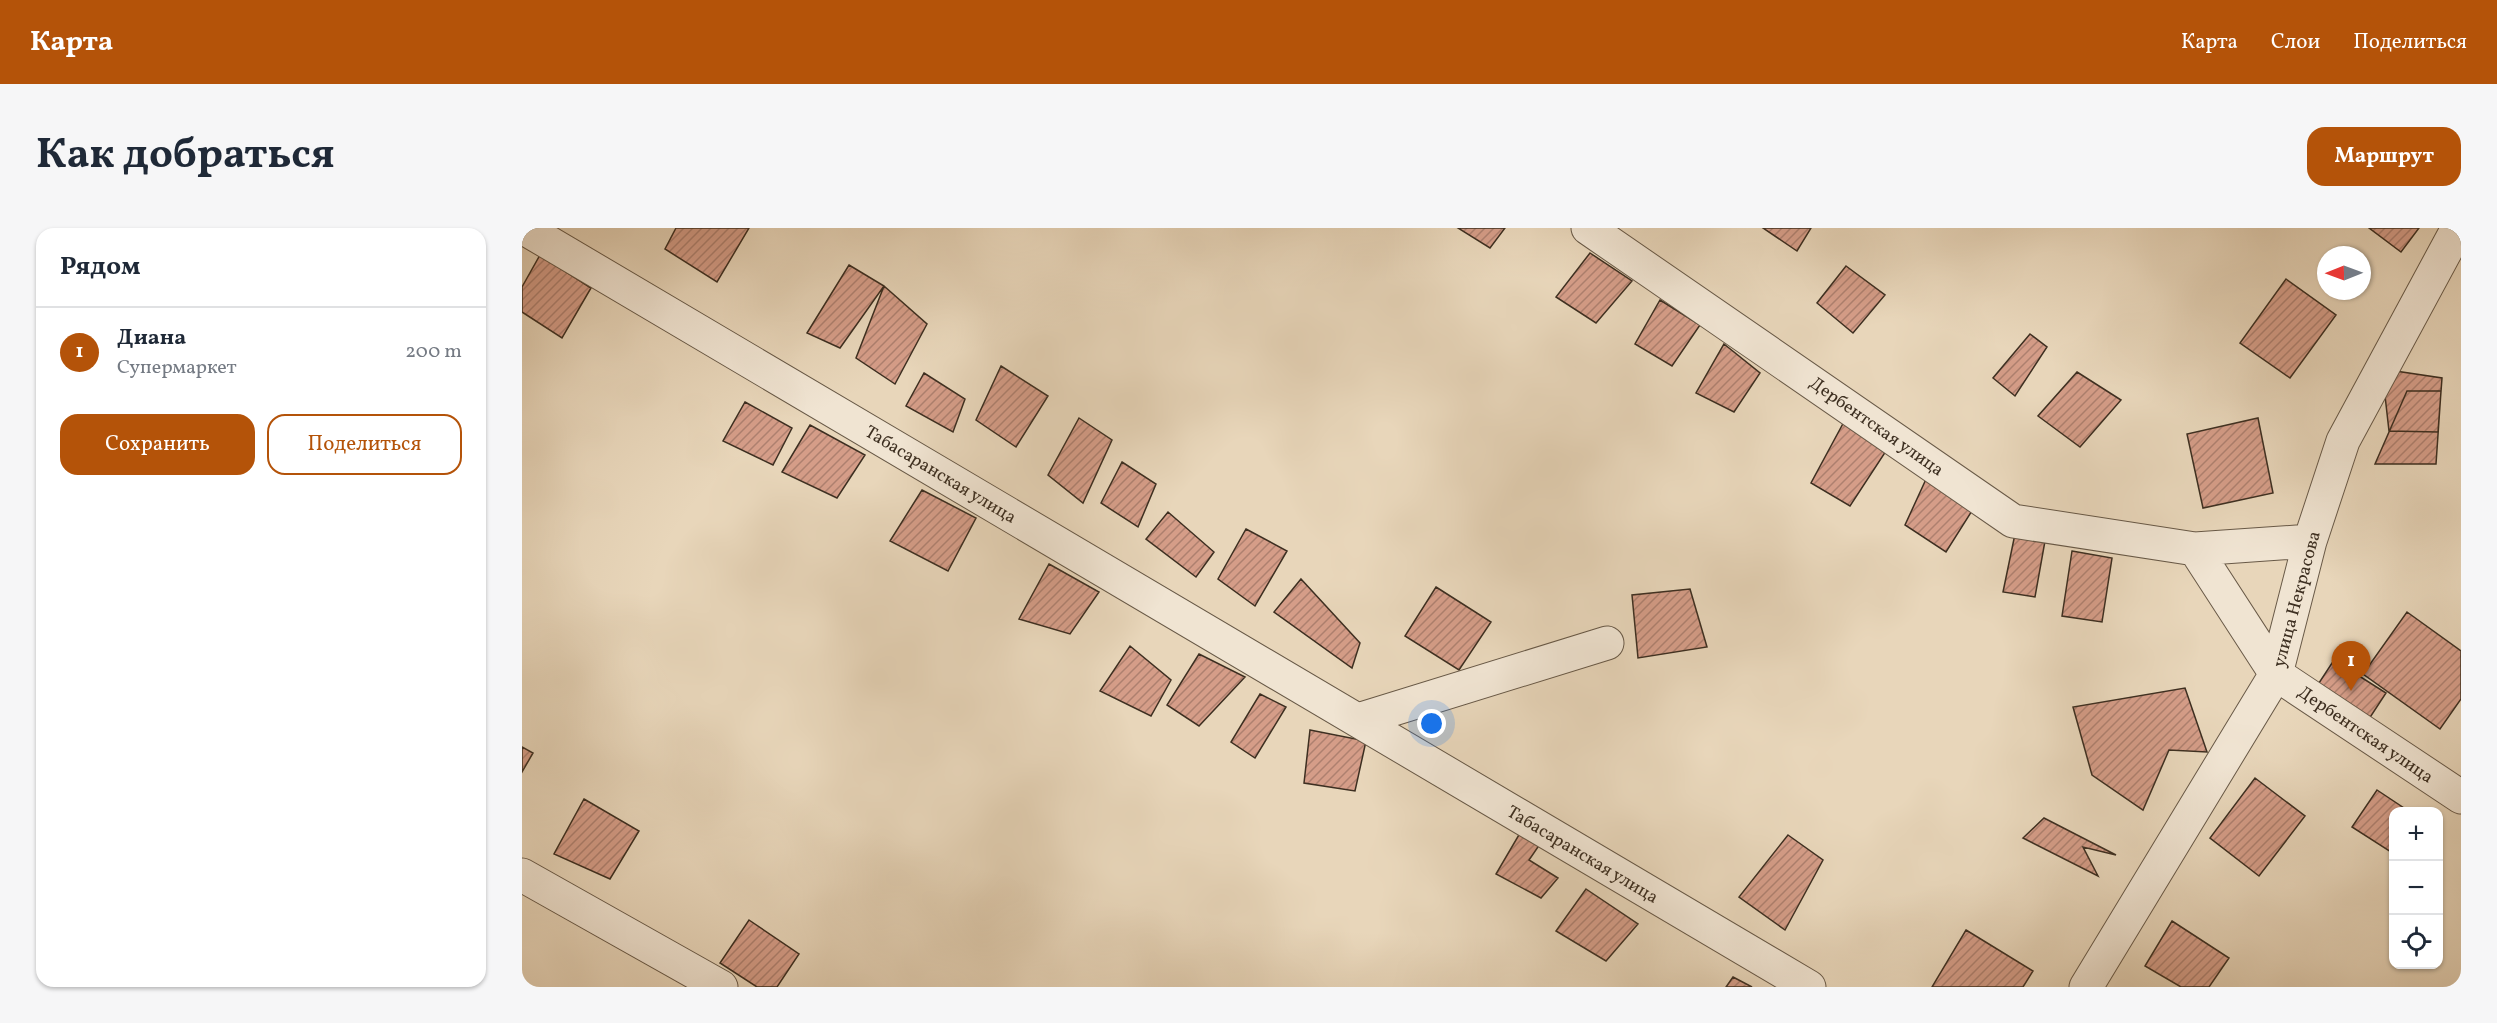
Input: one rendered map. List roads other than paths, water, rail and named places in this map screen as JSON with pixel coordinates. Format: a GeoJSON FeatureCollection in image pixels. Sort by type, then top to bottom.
{"type":"FeatureCollection","features":[{"type":"Feature","properties":{"kind":"street","name":"Табасаранская улица"},"geometry":{"type":"LineString","coordinates":[[524,228],[1809,987]]}},
{"type":"Feature","properties":{"kind":"street","name":"Дербентская улица"},"geometry":{"type":"LineString","coordinates":[[1588,228],[2013,520],[2195,549],[2310,541]]}},
{"type":"Feature","properties":{"kind":"street","name":"улица Некрасова"},"geometry":{"type":"LineString","coordinates":[[2086,987],[2276,674],[2310,541],[2343,441],[2458,228]]}},
{"type":"Feature","properties":{"kind":"street","name":"Дербентская улица"},"geometry":{"type":"LineString","coordinates":[[2195,549],[2276,674],[2461,798]]}},
{"type":"Feature","properties":{"kind":"street"},"geometry":{"type":"LineString","coordinates":[[1358,720],[1607,643]]}},
{"type":"Feature","properties":{"kind":"street"},"geometry":{"type":"LineString","coordinates":[[522,875],[721,987]]}},
{"type":"Feature","properties":{"kind":"place","name":"Диана"},"geometry":{"type":"Point","coordinates":[2351,691]}}]}
